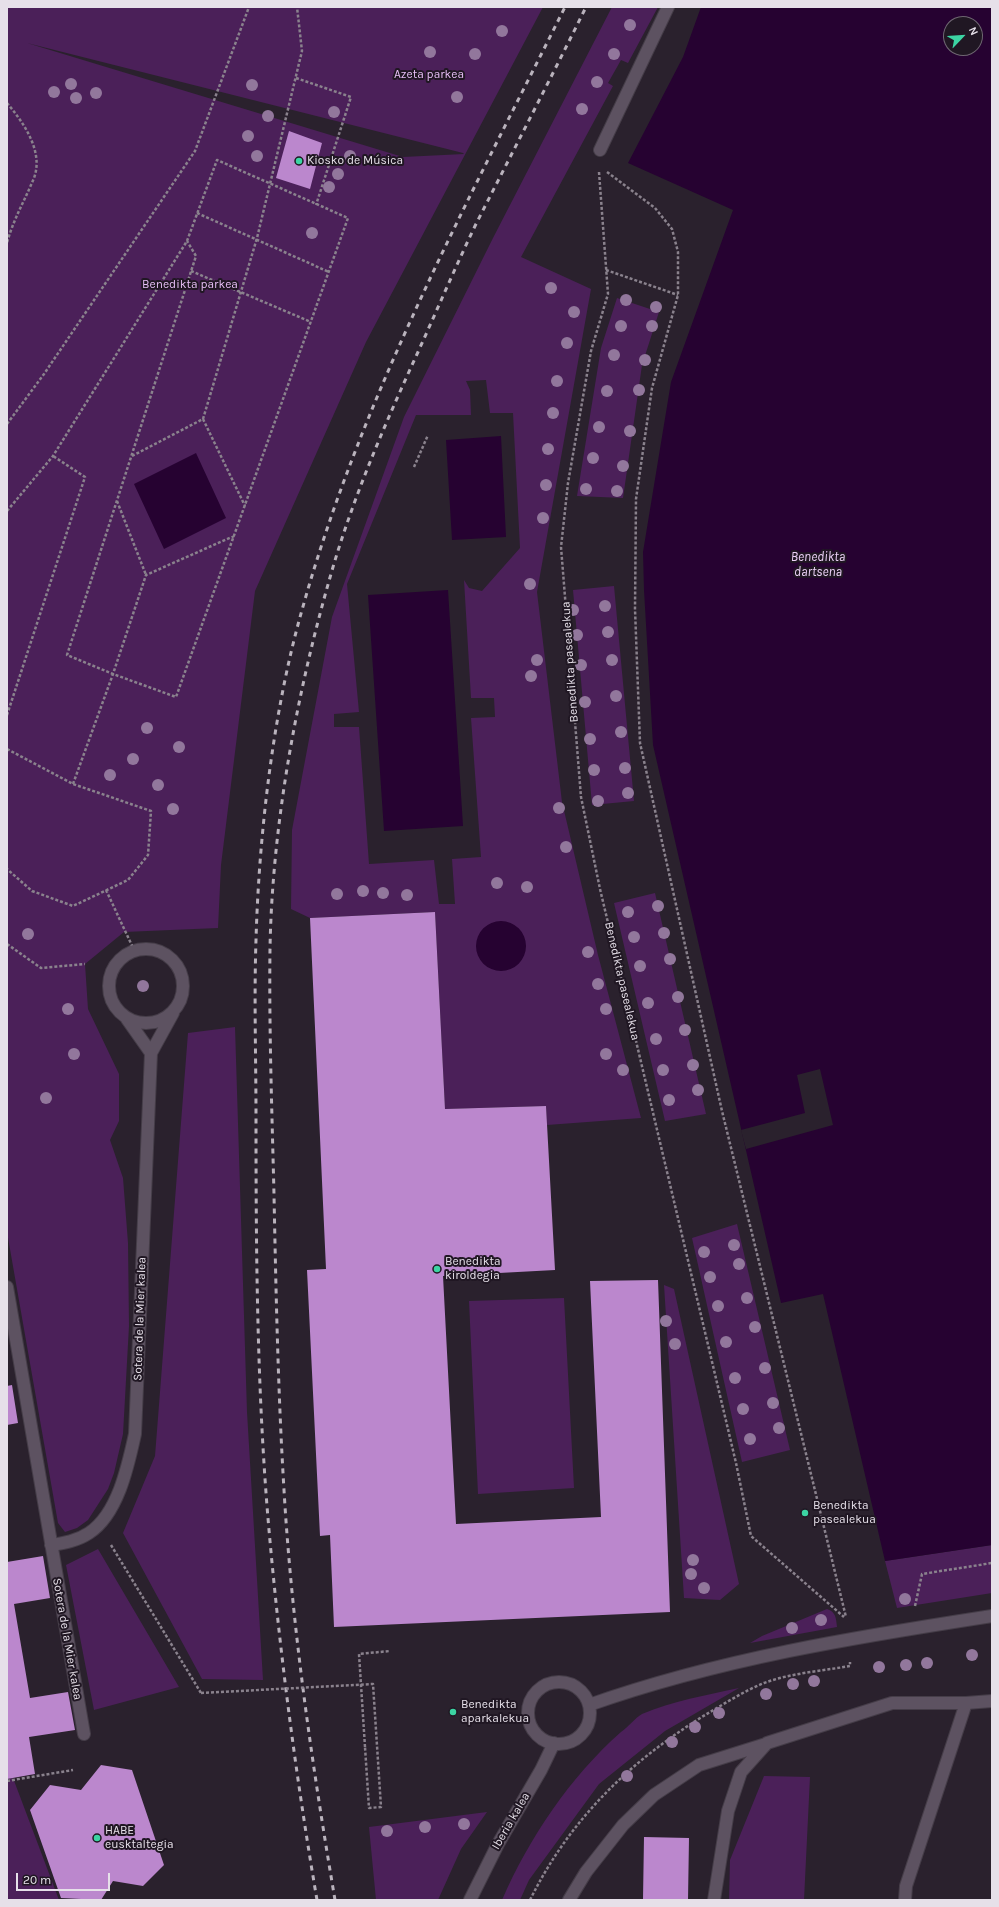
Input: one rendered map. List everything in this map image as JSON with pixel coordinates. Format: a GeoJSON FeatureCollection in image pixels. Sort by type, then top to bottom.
{"type":"FeatureCollection","features":[{"type":"Feature","properties":{"kind":"street"},"geometry":{"type":"LineString","coordinates":[[599,156],[668,7]]}},
{"type":"Feature","properties":{"kind":"street"},"geometry":{"type":"LineString","coordinates":[[127,1019],[139,1023],[151,1024],[163,1020],[173,1013],[180,1002],[184,990],[183,977],[178,966],[169,956],[158,950],[134,950],[123,956],[115,965],[110,976],[108,988],[111,1001],[118,1011],[127,1019],[151,1053]]}},
{"type":"Feature","properties":{"kind":"street","name":"Sotera de la Mier kalea"},"geometry":{"type":"LineString","coordinates":[[51,1544],[71,1542],[90,1533],[108,1513],[124,1480],[135,1434],[151,1053],[173,1013]]}},
{"type":"Feature","properties":{"kind":"street","name":"Sotera de la Mier kalea"},"geometry":{"type":"LineString","coordinates":[[7,1287],[84,1734]]}},
{"type":"Feature","properties":{"kind":"street"},"geometry":{"type":"LineString","coordinates":[[589,1705],[628,1691],[844,1639],[992,1616]]}},
{"type":"Feature","properties":{"kind":"street"},"geometry":{"type":"LineString","coordinates":[[550,1683],[570,1683],[585,1696],[589,1705],[590,1716],[582,1734],[573,1740],[564,1743],[554,1743],[542,1738],[535,1732],[530,1723],[528,1713],[534,1694],[541,1687],[550,1683]]}},
{"type":"Feature","properties":{"kind":"street"},"geometry":{"type":"LineString","coordinates":[[569,1900],[586,1872],[623,1825],[654,1795],[699,1765],[892,1704],[966,1703],[992,1701]]}},
{"type":"Feature","properties":{"kind":"street"},"geometry":{"type":"LineString","coordinates":[[905,1900],[906,1886],[966,1703]]}},
{"type":"Feature","properties":{"kind":"street","name":"Iberia kalea"},"geometry":{"type":"LineString","coordinates":[[470,1900],[498,1844],[541,1770],[554,1743]]}},
{"type":"Feature","properties":{"kind":"street"},"geometry":{"type":"LineString","coordinates":[[714,1900],[728,1811],[741,1772],[767,1744]]}},
{"type":"Feature","properties":{"kind":"path"},"geometry":{"type":"LineString","coordinates":[[7,424],[48,367],[195,151],[249,7]]}},
{"type":"Feature","properties":{"kind":"path"},"geometry":{"type":"LineString","coordinates":[[245,506],[202,419],[257,238],[296,78],[302,51],[297,7]]}},
{"type":"Feature","properties":{"kind":"path"},"geometry":{"type":"LineString","coordinates":[[296,78],[351,97],[316,205]]}},
{"type":"Feature","properties":{"kind":"path"},"geometry":{"type":"LineString","coordinates":[[7,103],[25,128],[36,154],[34,176],[12,225],[7,243]]}},
{"type":"Feature","properties":{"kind":"path"},"geometry":{"type":"LineString","coordinates":[[599,156],[610,175],[655,208],[672,229],[678,252],[678,295],[606,270],[599,156]]}},
{"type":"Feature","properties":{"kind":"path"},"geometry":{"type":"LineString","coordinates":[[7,511],[53,456],[187,242],[217,160],[348,218],[176,697],[67,655],[196,256],[187,242]]}},
{"type":"Feature","properties":{"kind":"path"},"geometry":{"type":"LineString","coordinates":[[198,213],[257,238],[329,272]]}},
{"type":"Feature","properties":{"kind":"path","name":"Benedikta pasealekua"},"geometry":{"type":"LineString","coordinates":[[606,270],[608,294],[591,351],[568,483],[561,547],[581,797],[600,889],[736,1463],[751,1536],[846,1619],[723,1118],[640,743],[635,609],[636,500],[652,388],[678,295]]}},
{"type":"Feature","properties":{"kind":"path"},"geometry":{"type":"LineString","coordinates":[[191,271],[311,322]]}},
{"type":"Feature","properties":{"kind":"path"},"geometry":{"type":"LineString","coordinates":[[131,456],[202,419]]}},
{"type":"Feature","properties":{"kind":"path"},"geometry":{"type":"LineString","coordinates":[[414,467],[428,435]]}},
{"type":"Feature","properties":{"kind":"path"},"geometry":{"type":"LineString","coordinates":[[7,715],[85,477],[53,456]]}},
{"type":"Feature","properties":{"kind":"path"},"geometry":{"type":"LineString","coordinates":[[72,784],[113,674],[146,575],[117,500]]}},
{"type":"Feature","properties":{"kind":"path"},"geometry":{"type":"LineString","coordinates":[[146,575],[234,536]]}},
{"type":"Feature","properties":{"kind":"path"},"geometry":{"type":"LineString","coordinates":[[7,749],[72,784],[151,811],[148,855],[128,880],[73,906],[32,891],[7,870]]}},
{"type":"Feature","properties":{"kind":"path"},"geometry":{"type":"LineString","coordinates":[[106,890],[134,950]]}},
{"type":"Feature","properties":{"kind":"path"},"geometry":{"type":"LineString","coordinates":[[7,944],[41,968],[85,964]]}},
{"type":"Feature","properties":{"kind":"path"},"geometry":{"type":"LineString","coordinates":[[98,1524],[201,1692],[358,1684],[365,1684],[373,1684],[381,1807],[369,1808],[361,1685],[361,1677],[359,1654],[390,1651]]}},
{"type":"Feature","properties":{"kind":"path"},"geometry":{"type":"LineString","coordinates":[[915,1608],[922,1574],[992,1563]]}},
{"type":"Feature","properties":{"kind":"path"},"geometry":{"type":"LineString","coordinates":[[530,1900],[542,1877],[571,1833],[597,1802],[632,1767],[676,1733],[722,1705],[763,1684]]}},
{"type":"Feature","properties":{"kind":"path"},"geometry":{"type":"LineString","coordinates":[[7,1781],[73,1770]]}},
{"type":"Feature","properties":{"kind":"green space","name":"Benedikta parkea"},"geometry":{"type":"Polygon","coordinates":[[[7,7],[543,7],[366,342],[255,591],[221,865],[218,928],[124,932],[85,964],[88,1009],[119,1074],[119,1121],[110,1140],[123,1178],[128,1243],[129,1326],[123,1434],[114,1473],[108,1489],[88,1520],[77,1528],[65,1532],[58,1523],[7,1232],[7,7]],[[27,43],[403,157],[464,154],[27,43]]]}},
{"type":"Feature","properties":{"kind":"green space"},"geometry":{"type":"Polygon","coordinates":[[[612,7],[658,7],[628,63],[621,60],[608,83],[613,86],[521,257],[591,289],[537,592],[562,802],[598,955],[641,1118],[547,1125],[546,1106],[445,1109],[435,912],[310,918],[291,909],[292,830],[332,617],[404,417],[493,238],[612,7]],[[486,380],[466,381],[470,390],[471,415],[416,415],[347,584],[359,712],[334,714],[334,727],[359,727],[369,864],[434,860],[439,904],[455,904],[452,859],[481,857],[471,718],[495,717],[494,698],[471,698],[464,580],[469,588],[482,591],[520,548],[513,413],[490,413],[486,380]]]}},
{"type":"Feature","properties":{"kind":"green space"},"geometry":{"type":"Polygon","coordinates":[[[617,298],[659,312],[642,365],[623,498],[577,496],[601,348],[617,298]]]}},
{"type":"Feature","properties":{"kind":"green space"},"geometry":{"type":"Polygon","coordinates":[[[614,586],[634,801],[592,805],[573,590],[614,586]]]}},
{"type":"Feature","properties":{"kind":"green space"},"geometry":{"type":"Polygon","coordinates":[[[655,893],[706,1114],[665,1121],[614,903],[655,893]]]}},
{"type":"Feature","properties":{"kind":"green space"},"geometry":{"type":"Polygon","coordinates":[[[235,1027],[247,1412],[263,1680],[202,1679],[123,1533],[155,1456],[188,1033],[235,1027]]]}},
{"type":"Feature","properties":{"kind":"green space"},"geometry":{"type":"Polygon","coordinates":[[[737,1224],[790,1450],[742,1462],[692,1238],[737,1224]]]}},
{"type":"Feature","properties":{"kind":"green space"},"geometry":{"type":"Polygon","coordinates":[[[664,1285],[674,1289],[739,1584],[720,1600],[684,1598],[664,1285]]]}},
{"type":"Feature","properties":{"kind":"green space"},"geometry":{"type":"Polygon","coordinates":[[[564,1298],[574,1488],[478,1494],[469,1301],[564,1298]]]}},
{"type":"Feature","properties":{"kind":"green space"},"geometry":{"type":"Polygon","coordinates":[[[992,1545],[992,1593],[897,1608],[885,1561],[992,1545]]]}},
{"type":"Feature","properties":{"kind":"green space"},"geometry":{"type":"Polygon","coordinates":[[[98,1549],[179,1687],[94,1710],[66,1565],[98,1549]]]}},
{"type":"Feature","properties":{"kind":"green space"},"geometry":{"type":"Polygon","coordinates":[[[827,1609],[834,1614],[837,1627],[750,1643],[762,1636],[827,1609]]]}},
{"type":"Feature","properties":{"kind":"green space"},"geometry":{"type":"Polygon","coordinates":[[[739,1688],[665,1731],[599,1784],[529,1880],[520,1900],[502,1900],[525,1854],[552,1810],[602,1750],[634,1720],[642,1714],[665,1705],[739,1688]]]}},
{"type":"Feature","properties":{"kind":"green space"},"geometry":{"type":"Polygon","coordinates":[[[764,1776],[810,1777],[804,1900],[729,1900],[730,1860],[764,1776]]]}},
{"type":"Feature","properties":{"kind":"green space"},"geometry":{"type":"Polygon","coordinates":[[[13,1778],[59,1900],[7,1900],[7,1779],[13,1778]]]}},
{"type":"Feature","properties":{"kind":"green space"},"geometry":{"type":"Polygon","coordinates":[[[487,1812],[461,1849],[438,1900],[376,1900],[369,1827],[487,1812]]]}},
{"type":"Feature","properties":{"kind":"water","name":"Benedikta dartsena"},"geometry":{"type":"Polygon","coordinates":[[[701,7],[992,7],[992,1545],[885,1561],[823,1294],[781,1303],[653,745],[644,590],[643,552],[671,382],[733,210],[628,163],[683,57],[701,7]]]}},
{"type":"Feature","properties":{"kind":"water"},"geometry":{"type":"Polygon","coordinates":[[[501,436],[506,537],[452,540],[446,440],[501,436]]]}},
{"type":"Feature","properties":{"kind":"water"},"geometry":{"type":"Polygon","coordinates":[[[196,453],[226,518],[164,549],[134,484],[196,453]]]}},
{"type":"Feature","properties":{"kind":"water"},"geometry":{"type":"Polygon","coordinates":[[[448,590],[463,826],[384,831],[368,595],[448,590]]]}},
{"type":"Feature","properties":{"kind":"water"},"geometry":{"type":"Polygon","coordinates":[[[501,921],[515,925],[522,932],[526,946],[522,960],[515,967],[501,971],[487,967],[480,960],[476,946],[480,932],[487,925],[501,921]]]}},
{"type":"Feature","properties":{"kind":"pier"},"geometry":{"type":"Polygon","coordinates":[[[820,1069],[833,1125],[746,1149],[741,1130],[805,1113],[797,1075],[820,1069]]]}},
{"type":"Feature","properties":{"kind":"building","name":"Kiosko de Música"},"geometry":{"type":"Polygon","coordinates":[[[289,131],[322,143],[310,189],[276,178],[289,131]]]}},
{"type":"Feature","properties":{"kind":"building","name":"Benedikta kiroldegia"},"geometry":{"type":"Polygon","coordinates":[[[435,912],[445,1109],[546,1106],[555,1270],[443,1276],[456,1524],[601,1517],[590,1281],[658,1280],[670,1612],[334,1627],[330,1535],[320,1536],[307,1270],[326,1269],[310,918],[435,912]]]}},
{"type":"Feature","properties":{"kind":"building"},"geometry":{"type":"Polygon","coordinates":[[[12,1385],[18,1423],[7,1425],[7,1386],[12,1385]]]}},
{"type":"Feature","properties":{"kind":"building"},"geometry":{"type":"Polygon","coordinates":[[[43,1556],[50,1598],[14,1604],[30,1698],[68,1692],[75,1730],[29,1737],[35,1774],[7,1779],[7,1562],[43,1556]]]}},
{"type":"Feature","properties":{"kind":"building","name":"HABE eusktaltegia"},"geometry":{"type":"Polygon","coordinates":[[[101,1765],[132,1770],[164,1865],[143,1886],[113,1881],[101,1900],[61,1898],[30,1810],[50,1785],[81,1790],[101,1765]]]}},
{"type":"Feature","properties":{"kind":"building"},"geometry":{"type":"Polygon","coordinates":[[[644,1837],[689,1838],[688,1900],[643,1899],[644,1837]]]}},
{"type":"Feature","properties":{"kind":"railway"},"geometry":{"type":"LineString","coordinates":[[317,1900],[295,1762],[283,1669],[269,1530],[262,1427],[256,1220],[255,962],[260,858],[269,774],[283,690],[302,610],[326,531],[354,454],[385,378],[419,302],[454,228],[565,7]]}},
{"type":"Feature","properties":{"kind":"railway"},"geometry":{"type":"LineString","coordinates":[[335,1900],[318,1798],[304,1695],[292,1593],[282,1453],[276,1306],[270,980],[272,903],[275,857],[281,810],[296,717],[306,670],[329,581],[347,522],[358,493],[393,408],[475,226],[586,7]]}},
{"type":"Feature","properties":{"kind":"place","name":"Kiosko de Música"},"geometry":{"type":"Point","coordinates":[299,161]}},
{"type":"Feature","properties":{"kind":"place","name":"Benedikta kiroldegia"},"geometry":{"type":"Point","coordinates":[437,1269]}},
{"type":"Feature","properties":{"kind":"place","name":"Benedikta pasealekua"},"geometry":{"type":"Point","coordinates":[805,1513]}},
{"type":"Feature","properties":{"kind":"place","name":"Benedikta aparkalekua"},"geometry":{"type":"Point","coordinates":[453,1712]}},
{"type":"Feature","properties":{"kind":"place","name":"HABE eusktaltegia"},"geometry":{"type":"Point","coordinates":[97,1838]}},
{"type":"Feature","properties":{"kind":"park label","name":"Azeta parkea"},"geometry":{"type":"Point","coordinates":[429,75]}}]}
